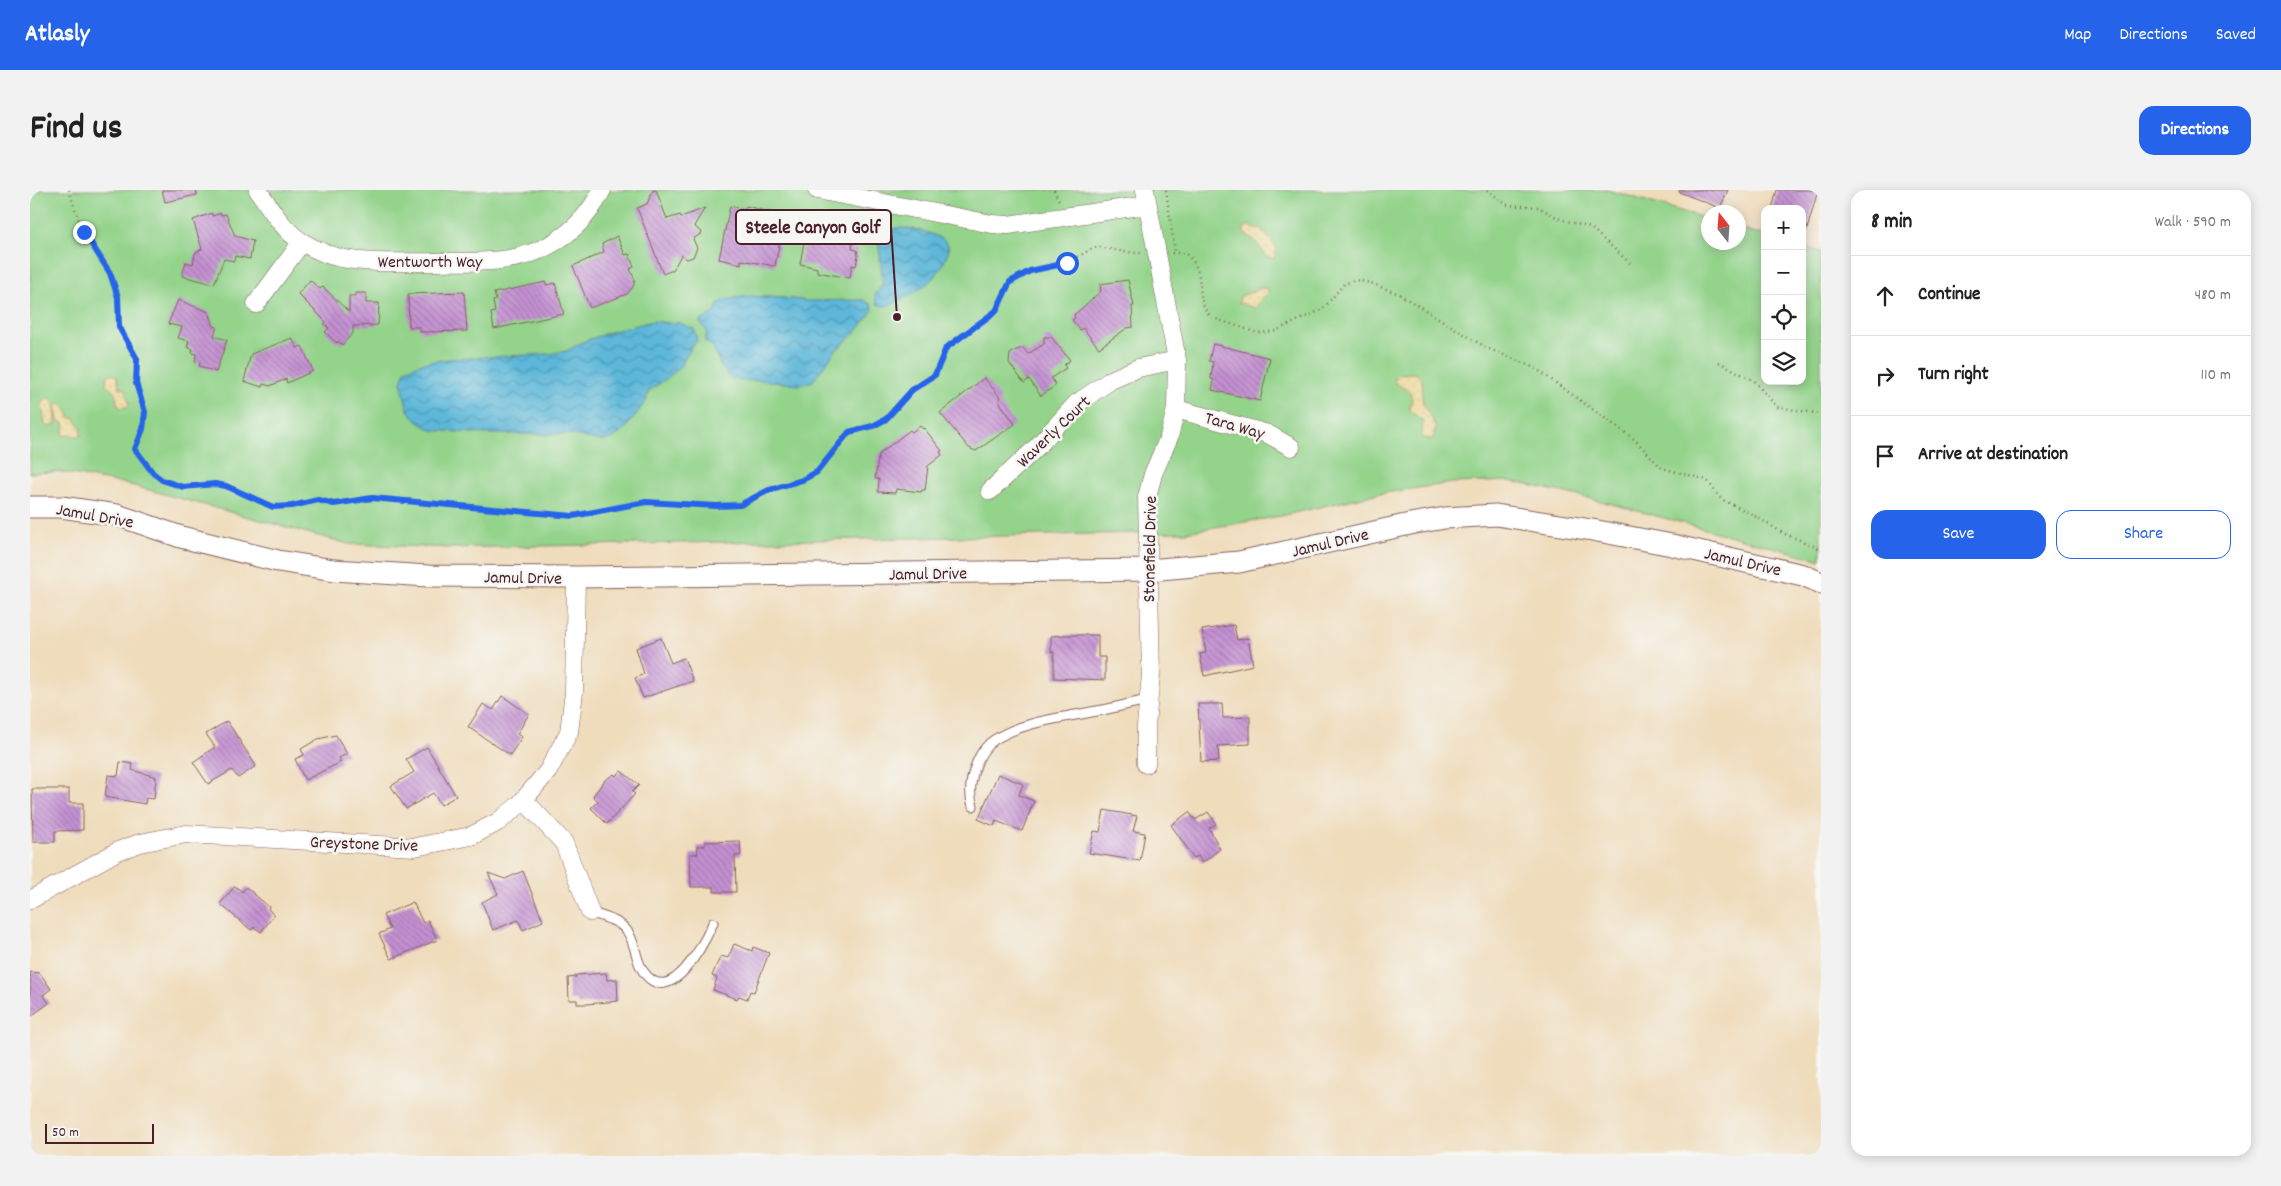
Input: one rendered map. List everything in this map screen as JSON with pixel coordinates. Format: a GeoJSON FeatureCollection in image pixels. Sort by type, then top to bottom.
{"type":"FeatureCollection","features":[{"type":"Feature","properties":{"kind":"street","name":"Wentworth Way"},"geometry":{"type":"LineString","coordinates":[[258,190],[274,215],[302,242],[339,258],[378,262],[507,260],[536,252],[562,238],[582,220],[602,190]]}},
{"type":"Feature","properties":{"kind":"street"},"geometry":{"type":"LineString","coordinates":[[817,190],[992,224],[1008,224],[1146,197]]}},
{"type":"Feature","properties":{"kind":"street","name":"Stonefield Drive"},"geometry":{"type":"LineString","coordinates":[[1146,197],[1177,360],[1176,409],[1169,437],[1153,474],[1147,496],[1149,700],[1146,726],[1146,764]]}},
{"type":"Feature","properties":{"kind":"street"},"geometry":{"type":"LineString","coordinates":[[256,304],[302,242]]}},
{"type":"Feature","properties":{"kind":"street","name":"Waverly Court"},"geometry":{"type":"LineString","coordinates":[[990,492],[1038,446],[1076,404],[1111,380],[1138,368],[1177,360]]}},
{"type":"Feature","properties":{"kind":"street","name":"Tara Way"},"geometry":{"type":"LineString","coordinates":[[1176,409],[1268,434],[1291,447]]}},
{"type":"Feature","properties":{"kind":"street","name":"Jamul Drive"},"geometry":{"type":"LineString","coordinates":[[30,507],[61,507],[117,515],[181,537],[278,561],[334,570],[428,576],[576,578],[1149,570],[1238,562],[1410,524],[1445,518],[1496,515],[1672,545],[1803,575],[1821,583]]}},
{"type":"Feature","properties":{"kind":"street","name":"Greystone Drive"},"geometry":{"type":"LineString","coordinates":[[30,900],[118,852],[140,843],[186,834],[415,847],[471,836],[498,822],[524,800],[548,771],[569,732],[574,690],[576,578]]}},
{"type":"Feature","properties":{"kind":"street"},"geometry":{"type":"LineString","coordinates":[[524,800],[564,843],[590,912]]}},
{"type":"Feature","properties":{"kind":"lane"},"geometry":{"type":"LineString","coordinates":[[972,806],[969,796],[972,782],[984,748],[994,740],[1014,730],[1042,722],[1149,700]]}},
{"type":"Feature","properties":{"kind":"lane"},"geometry":{"type":"LineString","coordinates":[[590,912],[620,924],[628,932],[642,969],[650,979],[662,982],[674,980],[688,966],[702,947],[712,923]]}},
{"type":"Feature","properties":{"kind":"path"},"geometry":{"type":"LineString","coordinates":[[70,190],[80,224],[110,273],[118,297],[119,327],[137,359],[136,383],[145,412],[143,429],[135,449],[153,473],[172,484],[183,487],[215,484],[226,486],[237,489],[264,504],[278,507],[318,500],[334,504],[372,498],[573,516],[646,502],[716,506],[740,505],[769,490],[809,477],[823,466],[849,432],[873,426],[886,419],[912,390],[935,375],[942,355],[951,343],[996,311],[1006,287],[1016,277],[1030,271],[1067,263],[1093,248],[1134,253],[1146,252]]}},
{"type":"Feature","properties":{"kind":"path"},"geometry":{"type":"LineString","coordinates":[[1054,190],[1062,205]]}},
{"type":"Feature","properties":{"kind":"path"},"geometry":{"type":"LineString","coordinates":[[1166,190],[1174,252],[1185,253],[1197,266],[1202,299],[1207,314],[1213,318],[1258,333],[1276,331],[1314,314],[1329,304],[1344,284],[1355,280],[1370,283],[1399,294],[1487,348],[1535,368],[1634,439],[1662,468],[1707,480],[1721,499],[1750,513],[1783,533],[1821,549]]}},
{"type":"Feature","properties":{"kind":"path"},"geometry":{"type":"LineString","coordinates":[[1487,190],[1506,204],[1538,207],[1566,221],[1591,228],[1630,263]]}},
{"type":"Feature","properties":{"kind":"path"},"geometry":{"type":"LineString","coordinates":[[1719,362],[1754,380],[1777,407],[1821,414]]}},
{"type":"Feature","properties":{"kind":"green space"},"geometry":{"type":"Polygon","coordinates":[[[30,190],[1608,190],[1701,217],[1701,250],[1746,250],[1746,230],[1761,235],[1761,385],[1806,385],[1806,248],[1821,252],[1821,560],[1593,499],[1510,481],[1453,483],[1376,494],[1281,516],[1185,532],[451,548],[348,544],[127,484],[61,472],[30,473],[30,190]]]}},
{"type":"Feature","properties":{"kind":"sand"},"geometry":{"type":"Polygon","coordinates":[[[1248,225],[1255,229],[1260,228],[1269,238],[1277,249],[1274,258],[1267,257],[1257,243],[1244,233],[1244,228],[1248,225]]]}},
{"type":"Feature","properties":{"kind":"sand"},"geometry":{"type":"Polygon","coordinates":[[[1262,288],[1268,289],[1268,294],[1261,299],[1256,308],[1238,303],[1241,296],[1262,288]]]}},
{"type":"Feature","properties":{"kind":"sand"},"geometry":{"type":"Polygon","coordinates":[[[1414,373],[1421,378],[1423,402],[1434,424],[1435,434],[1432,439],[1422,437],[1423,421],[1409,410],[1412,399],[1410,392],[1394,382],[1397,374],[1414,373]]]}},
{"type":"Feature","properties":{"kind":"sand"},"geometry":{"type":"Polygon","coordinates":[[[111,374],[117,376],[119,387],[126,390],[128,406],[122,408],[118,406],[115,393],[106,384],[107,376],[111,374]]]}},
{"type":"Feature","properties":{"kind":"sand"},"geometry":{"type":"Polygon","coordinates":[[[51,398],[55,407],[56,422],[55,425],[48,427],[45,425],[42,405],[45,400],[51,398]]]}},
{"type":"Feature","properties":{"kind":"sand"},"geometry":{"type":"Polygon","coordinates":[[[62,403],[70,418],[74,418],[81,428],[81,436],[63,435],[65,424],[58,421],[56,407],[57,404],[62,403]]]}},
{"type":"Feature","properties":{"kind":"water"},"geometry":{"type":"Polygon","coordinates":[[[894,228],[915,229],[929,233],[947,243],[949,249],[941,267],[932,280],[911,294],[887,306],[877,304],[875,296],[883,283],[878,238],[881,232],[894,228]]]}},
{"type":"Feature","properties":{"kind":"water"},"geometry":{"type":"Polygon","coordinates":[[[748,296],[805,301],[864,300],[872,305],[873,310],[857,331],[835,351],[813,381],[798,385],[763,380],[739,381],[736,377],[733,380],[721,367],[712,345],[705,342],[707,331],[699,322],[715,312],[718,304],[725,300],[748,296]]]}},
{"type":"Feature","properties":{"kind":"water"},"geometry":{"type":"Polygon","coordinates":[[[653,321],[676,324],[677,322],[694,329],[697,341],[690,347],[690,351],[680,367],[649,391],[646,401],[624,430],[612,439],[602,441],[567,434],[488,434],[431,430],[417,421],[408,410],[401,382],[405,370],[422,363],[449,359],[549,354],[567,351],[580,343],[610,332],[653,321]]]}},
{"type":"Feature","properties":{"kind":"building"},"geometry":{"type":"Polygon","coordinates":[[[162,190],[196,190],[197,195],[165,202],[162,190]]]}},
{"type":"Feature","properties":{"kind":"building"},"geometry":{"type":"Polygon","coordinates":[[[653,190],[656,190],[667,219],[680,215],[681,217],[705,208],[694,226],[702,233],[693,239],[697,248],[693,257],[687,259],[681,255],[673,270],[663,274],[637,208],[647,204],[653,190]]]}},
{"type":"Feature","properties":{"kind":"building"},"geometry":{"type":"Polygon","coordinates":[[[1680,190],[1728,190],[1721,205],[1712,205],[1679,192],[1680,190]]]}},
{"type":"Feature","properties":{"kind":"building"},"geometry":{"type":"Polygon","coordinates":[[[1777,190],[1818,190],[1806,233],[1806,205],[1773,205],[1777,190]]]}},
{"type":"Feature","properties":{"kind":"building"},"geometry":{"type":"Polygon","coordinates":[[[730,206],[745,209],[746,206],[782,215],[781,220],[784,220],[775,266],[741,260],[741,264],[719,259],[730,206]]]}},
{"type":"Feature","properties":{"kind":"building"},"geometry":{"type":"Polygon","coordinates":[[[212,213],[212,216],[221,213],[222,215],[226,214],[235,236],[253,241],[250,259],[235,256],[234,261],[224,259],[214,284],[182,276],[186,262],[193,264],[195,253],[202,249],[193,220],[212,213]]]}},
{"type":"Feature","properties":{"kind":"building"},"geometry":{"type":"Polygon","coordinates":[[[814,219],[855,228],[852,249],[857,250],[858,255],[856,266],[852,265],[850,278],[817,272],[817,268],[800,264],[807,225],[812,226],[814,219]]]}},
{"type":"Feature","properties":{"kind":"building"},"geometry":{"type":"Polygon","coordinates":[[[617,236],[625,255],[629,254],[634,267],[630,269],[635,280],[633,287],[627,294],[590,308],[573,266],[604,252],[602,244],[617,236]]]}},
{"type":"Feature","properties":{"kind":"building"},"geometry":{"type":"Polygon","coordinates":[[[310,280],[320,289],[323,287],[349,312],[349,296],[355,296],[355,293],[366,293],[366,303],[379,303],[378,325],[353,326],[353,333],[342,345],[338,341],[337,343],[325,332],[329,328],[324,324],[326,322],[298,294],[310,280]]]}},
{"type":"Feature","properties":{"kind":"building"},"geometry":{"type":"Polygon","coordinates":[[[1128,280],[1134,306],[1132,306],[1133,327],[1127,328],[1099,348],[1083,328],[1080,330],[1072,320],[1075,318],[1074,315],[1101,291],[1100,284],[1128,280]]]}},
{"type":"Feature","properties":{"kind":"building"},"geometry":{"type":"Polygon","coordinates":[[[546,282],[546,285],[555,283],[564,314],[494,329],[491,313],[495,312],[493,301],[496,300],[494,293],[546,282]]]}},
{"type":"Feature","properties":{"kind":"building"},"geometry":{"type":"Polygon","coordinates":[[[464,292],[467,331],[420,332],[420,327],[409,327],[408,294],[464,292]]]}},
{"type":"Feature","properties":{"kind":"building"},"geometry":{"type":"Polygon","coordinates":[[[178,300],[209,312],[214,326],[217,327],[214,336],[227,340],[216,372],[199,366],[200,363],[195,362],[196,354],[192,353],[193,349],[187,347],[189,341],[178,338],[182,327],[168,324],[178,300]]]}},
{"type":"Feature","properties":{"kind":"building"},"geometry":{"type":"Polygon","coordinates":[[[1044,337],[1051,337],[1070,360],[1064,365],[1066,368],[1051,378],[1056,385],[1041,396],[1029,379],[1024,383],[1009,363],[1010,354],[1023,348],[1028,354],[1044,344],[1044,337]]]}},
{"type":"Feature","properties":{"kind":"building"},"geometry":{"type":"Polygon","coordinates":[[[292,338],[297,348],[302,346],[313,371],[287,383],[286,379],[270,386],[263,384],[262,387],[244,381],[251,354],[292,338]]]}},
{"type":"Feature","properties":{"kind":"building"},"geometry":{"type":"Polygon","coordinates":[[[1213,344],[1270,358],[1260,401],[1212,390],[1214,380],[1211,379],[1213,362],[1209,361],[1213,344]]]}},
{"type":"Feature","properties":{"kind":"building"},"geometry":{"type":"Polygon","coordinates":[[[984,378],[1001,398],[998,400],[1015,424],[976,451],[969,448],[940,413],[984,378]]]}},
{"type":"Feature","properties":{"kind":"building"},"geometry":{"type":"Polygon","coordinates":[[[920,426],[924,428],[942,451],[940,452],[942,455],[928,466],[925,490],[921,492],[896,489],[895,493],[878,492],[879,479],[875,479],[879,454],[910,430],[912,432],[920,426]]]}},
{"type":"Feature","properties":{"kind":"building"},"geometry":{"type":"Polygon","coordinates":[[[1234,625],[1237,640],[1248,638],[1253,665],[1204,676],[1200,654],[1206,653],[1202,630],[1234,625]]]}},
{"type":"Feature","properties":{"kind":"building"},"geometry":{"type":"Polygon","coordinates":[[[1098,635],[1098,657],[1105,657],[1105,680],[1054,678],[1054,652],[1051,652],[1051,636],[1098,635]]]}},
{"type":"Feature","properties":{"kind":"building"},"geometry":{"type":"Polygon","coordinates":[[[661,638],[671,663],[684,658],[693,681],[643,698],[635,678],[644,674],[636,648],[661,638]]]}},
{"type":"Feature","properties":{"kind":"building"},"geometry":{"type":"Polygon","coordinates":[[[502,696],[529,714],[517,734],[522,737],[510,755],[468,727],[483,704],[493,710],[502,696]]]}},
{"type":"Feature","properties":{"kind":"building"},"geometry":{"type":"Polygon","coordinates":[[[1198,704],[1222,704],[1223,718],[1250,717],[1250,744],[1218,746],[1219,761],[1201,762],[1198,704]]]}},
{"type":"Feature","properties":{"kind":"building"},"geometry":{"type":"Polygon","coordinates":[[[227,721],[256,766],[238,778],[232,770],[208,784],[193,762],[215,747],[206,734],[227,721]]]}},
{"type":"Feature","properties":{"kind":"building"},"geometry":{"type":"Polygon","coordinates":[[[336,735],[347,754],[339,758],[341,762],[305,780],[295,759],[304,755],[301,749],[318,739],[336,735]]]}},
{"type":"Feature","properties":{"kind":"building"},"geometry":{"type":"Polygon","coordinates":[[[427,747],[456,796],[441,805],[433,793],[406,809],[391,786],[414,772],[406,759],[427,747]]]}},
{"type":"Feature","properties":{"kind":"building"},"geometry":{"type":"Polygon","coordinates":[[[120,762],[133,764],[132,770],[156,777],[154,799],[146,798],[145,804],[105,797],[108,775],[118,776],[120,762]]]}},
{"type":"Feature","properties":{"kind":"building"},"geometry":{"type":"Polygon","coordinates":[[[621,771],[639,785],[632,792],[635,794],[607,824],[591,808],[598,801],[593,796],[605,780],[614,774],[616,776],[621,771]]]}},
{"type":"Feature","properties":{"kind":"building"},"geometry":{"type":"Polygon","coordinates":[[[998,774],[1023,784],[1019,795],[1034,801],[1022,831],[996,821],[994,826],[978,819],[998,774]]]}},
{"type":"Feature","properties":{"kind":"building"},"geometry":{"type":"Polygon","coordinates":[[[32,789],[69,789],[69,803],[83,803],[83,830],[55,831],[55,842],[33,842],[32,789]]]}},
{"type":"Feature","properties":{"kind":"building"},"geometry":{"type":"Polygon","coordinates":[[[1104,810],[1137,816],[1133,831],[1145,833],[1140,861],[1089,853],[1094,831],[1100,832],[1104,810]]]}},
{"type":"Feature","properties":{"kind":"building"},"geometry":{"type":"Polygon","coordinates":[[[1189,812],[1195,820],[1208,812],[1216,824],[1209,828],[1220,849],[1202,863],[1198,856],[1194,858],[1171,825],[1189,812]]]}},
{"type":"Feature","properties":{"kind":"building"},"geometry":{"type":"Polygon","coordinates":[[[740,841],[741,855],[735,856],[736,892],[714,892],[714,887],[691,887],[690,854],[698,854],[697,846],[705,846],[705,842],[740,841]]]}},
{"type":"Feature","properties":{"kind":"building"},"geometry":{"type":"Polygon","coordinates":[[[523,871],[543,921],[523,930],[518,920],[493,930],[482,902],[498,894],[488,873],[505,879],[523,871]]]}},
{"type":"Feature","properties":{"kind":"building"},"geometry":{"type":"Polygon","coordinates":[[[235,886],[242,892],[246,887],[269,907],[268,909],[274,915],[261,932],[254,927],[251,930],[220,904],[235,886]]]}},
{"type":"Feature","properties":{"kind":"building"},"geometry":{"type":"Polygon","coordinates":[[[413,902],[423,923],[428,920],[437,940],[391,959],[379,934],[390,929],[383,915],[413,902]]]}},
{"type":"Feature","properties":{"kind":"building"},"geometry":{"type":"Polygon","coordinates":[[[734,944],[752,951],[753,947],[769,953],[754,992],[750,991],[747,999],[739,996],[737,999],[713,990],[717,978],[712,976],[717,964],[721,956],[728,958],[734,944]]]}},
{"type":"Feature","properties":{"kind":"building"},"geometry":{"type":"Polygon","coordinates":[[[30,972],[40,973],[51,989],[43,995],[49,1003],[30,1017],[30,972]]]}},
{"type":"Feature","properties":{"kind":"building"},"geometry":{"type":"Polygon","coordinates":[[[606,973],[607,980],[617,979],[618,1001],[577,1004],[577,1000],[569,1000],[568,978],[576,977],[576,975],[606,973]]]}},
{"type":"Feature","properties":{"kind":"place","name":"Steele Canyon Golf"},"geometry":{"type":"Point","coordinates":[897,317]}},
{"type":"Feature","properties":{"kind":"route"},"geometry":{"type":"LineString","coordinates":[[84,232],[110,273],[118,297],[117,318],[119,327],[122,336],[137,359],[136,383],[145,412],[143,429],[135,449],[140,456],[153,473],[162,480],[172,484],[183,487],[215,484],[226,486],[237,489],[264,504],[283,508],[318,500],[334,504],[359,498],[372,498],[494,507],[521,512],[573,516],[610,511],[646,502],[716,506],[740,505],[769,490],[802,480],[817,472],[849,432],[880,424],[912,390],[935,375],[946,348],[996,311],[1010,282],[1030,271],[1067,263]]}}]}
